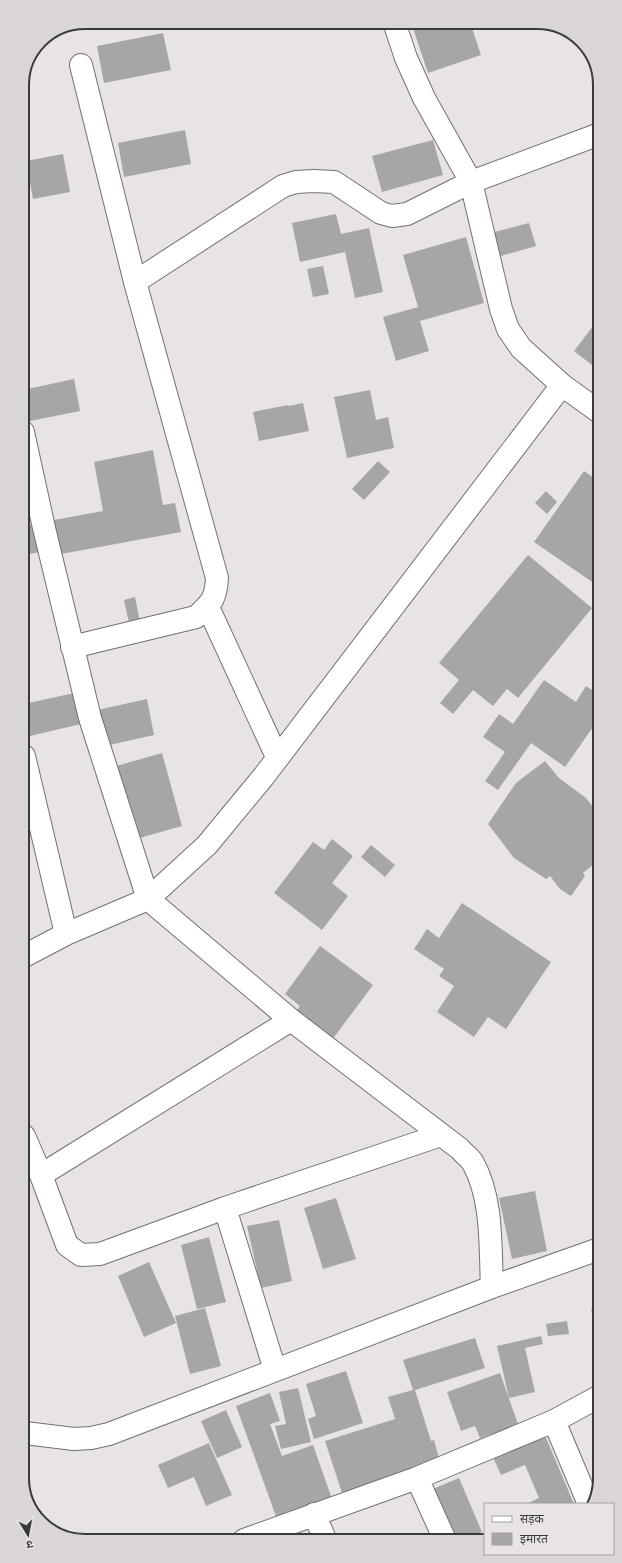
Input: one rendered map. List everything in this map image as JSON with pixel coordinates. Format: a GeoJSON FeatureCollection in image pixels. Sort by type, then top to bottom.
{"type":"FeatureCollection","features":[{"type":"Feature","properties":{"kind":"street"},"geometry":{"type":"LineString","coordinates":[[396,29],[406,58],[424,98],[471,182],[501,309],[508,329],[521,348],[562,385],[593,407]]}},
{"type":"Feature","properties":{"kind":"street"},"geometry":{"type":"LineString","coordinates":[[72,647],[196,617],[208,607],[216,593],[217,578],[135,282],[82,65]]}},
{"type":"Feature","properties":{"kind":"street"},"geometry":{"type":"LineString","coordinates":[[135,282],[283,186],[296,182],[334,182],[381,213],[392,216],[406,214],[471,182],[593,136]]}},
{"type":"Feature","properties":{"kind":"street"},"geometry":{"type":"LineString","coordinates":[[29,953],[66,934],[148,899],[207,845],[277,757],[562,385]]}},
{"type":"Feature","properties":{"kind":"street"},"geometry":{"type":"LineString","coordinates":[[29,458],[72,647],[90,718],[148,899],[291,1020],[460,1149],[472,1162],[482,1183],[487,1200],[492,1287]]}},
{"type":"Feature","properties":{"kind":"street"},"geometry":{"type":"LineString","coordinates":[[208,607],[277,757]]}},
{"type":"Feature","properties":{"kind":"street"},"geometry":{"type":"LineString","coordinates":[[29,777],[66,934]]}},
{"type":"Feature","properties":{"kind":"street"},"geometry":{"type":"LineString","coordinates":[[41,1175],[291,1020]]}},
{"type":"Feature","properties":{"kind":"street"},"geometry":{"type":"LineString","coordinates":[[29,1147],[67,1245],[81,1255],[100,1254],[225,1208],[441,1135]]}},
{"type":"Feature","properties":{"kind":"street"},"geometry":{"type":"LineString","coordinates":[[225,1208],[275,1370]]}},
{"type":"Feature","properties":{"kind":"street"},"geometry":{"type":"LineString","coordinates":[[29,1433],[74,1439],[91,1438],[116,1431],[492,1287],[593,1251]]}},
{"type":"Feature","properties":{"kind":"street"},"geometry":{"type":"LineString","coordinates":[[262,1534],[417,1478],[554,1421],[593,1400]]}},
{"type":"Feature","properties":{"kind":"street"},"geometry":{"type":"LineString","coordinates":[[554,1421],[588,1501]]}},
{"type":"Feature","properties":{"kind":"street"},"geometry":{"type":"LineString","coordinates":[[417,1478],[442,1534]]}},
{"type":"Feature","properties":{"kind":"street"},"geometry":{"type":"LineString","coordinates":[[314,1514],[323,1534]]}},
{"type":"Feature","properties":{"kind":"building"},"geometry":{"type":"Polygon","coordinates":[[[413,29],[472,29],[481,55],[428,73],[413,29]]]}},
{"type":"Feature","properties":{"kind":"building"},"geometry":{"type":"Polygon","coordinates":[[[163,33],[171,70],[104,83],[97,46],[163,33]]]}},
{"type":"Feature","properties":{"kind":"building"},"geometry":{"type":"Polygon","coordinates":[[[185,130],[191,164],[124,177],[118,143],[185,130]]]}},
{"type":"Feature","properties":{"kind":"building"},"geometry":{"type":"Polygon","coordinates":[[[433,140],[443,175],[382,192],[372,156],[433,140]]]}},
{"type":"Feature","properties":{"kind":"building"},"geometry":{"type":"Polygon","coordinates":[[[63,154],[70,192],[33,199],[29,177],[29,160],[63,154]]]}},
{"type":"Feature","properties":{"kind":"building"},"geometry":{"type":"Polygon","coordinates":[[[336,214],[341,234],[369,228],[383,292],[355,298],[345,252],[300,262],[292,223],[336,214]]]}},
{"type":"Feature","properties":{"kind":"building"},"geometry":{"type":"Polygon","coordinates":[[[529,223],[536,246],[497,257],[491,233],[529,223]]]}},
{"type":"Feature","properties":{"kind":"building"},"geometry":{"type":"Polygon","coordinates":[[[466,237],[484,303],[420,321],[429,351],[396,361],[383,317],[418,307],[403,255],[466,237]]]}},
{"type":"Feature","properties":{"kind":"building"},"geometry":{"type":"Polygon","coordinates":[[[323,266],[329,294],[313,297],[307,269],[323,266]]]}},
{"type":"Feature","properties":{"kind":"building"},"geometry":{"type":"Polygon","coordinates":[[[593,326],[593,366],[574,351],[593,326]]]}},
{"type":"Feature","properties":{"kind":"building"},"geometry":{"type":"Polygon","coordinates":[[[74,379],[80,411],[30,421],[29,389],[74,379]]]}},
{"type":"Feature","properties":{"kind":"building"},"geometry":{"type":"Polygon","coordinates":[[[370,390],[376,420],[388,417],[394,448],[347,458],[334,397],[370,390]]]}},
{"type":"Feature","properties":{"kind":"building"},"geometry":{"type":"Polygon","coordinates":[[[303,403],[309,431],[259,441],[253,412],[303,403]]]}},
{"type":"Feature","properties":{"kind":"building"},"geometry":{"type":"Polygon","coordinates":[[[153,450],[163,505],[175,503],[181,532],[61,554],[54,520],[103,511],[94,462],[153,450]]]}},
{"type":"Feature","properties":{"kind":"building"},"geometry":{"type":"Polygon","coordinates":[[[378,461],[390,472],[364,500],[352,489],[378,461]]]}},
{"type":"Feature","properties":{"kind":"building"},"geometry":{"type":"Polygon","coordinates":[[[584,471],[593,477],[593,583],[534,542],[584,471]]]}},
{"type":"Feature","properties":{"kind":"building"},"geometry":{"type":"Polygon","coordinates":[[[546,491],[557,502],[547,514],[535,503],[546,491]]]}},
{"type":"Feature","properties":{"kind":"building"},"geometry":{"type":"Polygon","coordinates":[[[36,524],[41,552],[29,554],[29,525],[36,524]]]}},
{"type":"Feature","properties":{"kind":"building"},"geometry":{"type":"Polygon","coordinates":[[[528,555],[592,608],[518,698],[507,689],[493,706],[473,690],[453,714],[440,703],[459,680],[439,663],[528,555]]]}},
{"type":"Feature","properties":{"kind":"building"},"geometry":{"type":"Polygon","coordinates":[[[135,597],[140,622],[129,623],[124,600],[135,597]]]}},
{"type":"Feature","properties":{"kind":"building"},"geometry":{"type":"Polygon","coordinates":[[[544,680],[576,702],[586,686],[593,691],[593,727],[565,767],[531,743],[498,790],[485,781],[505,752],[483,737],[499,714],[513,724],[544,680]]]}},
{"type":"Feature","properties":{"kind":"building"},"geometry":{"type":"Polygon","coordinates":[[[74,693],[81,724],[30,736],[29,703],[74,693]]]}},
{"type":"Feature","properties":{"kind":"building"},"geometry":{"type":"Polygon","coordinates":[[[147,699],[154,735],[105,746],[97,710],[147,699]]]}},
{"type":"Feature","properties":{"kind":"building"},"geometry":{"type":"Polygon","coordinates":[[[162,753],[182,826],[136,839],[113,767],[162,753]]]}},
{"type":"Feature","properties":{"kind":"building"},"geometry":{"type":"Polygon","coordinates":[[[545,761],[559,778],[586,798],[593,807],[593,865],[583,873],[585,876],[571,896],[560,889],[550,876],[546,879],[514,858],[488,824],[516,783],[545,761]]]}},
{"type":"Feature","properties":{"kind":"building"},"geometry":{"type":"Polygon","coordinates":[[[332,839],[353,856],[332,883],[348,896],[322,930],[274,893],[313,842],[324,850],[332,839]]]}},
{"type":"Feature","properties":{"kind":"building"},"geometry":{"type":"Polygon","coordinates":[[[371,845],[395,865],[385,877],[361,857],[371,845]]]}},
{"type":"Feature","properties":{"kind":"building"},"geometry":{"type":"Polygon","coordinates":[[[462,903],[551,962],[506,1029],[488,1017],[474,1037],[437,1012],[454,986],[439,976],[444,969],[414,949],[427,929],[439,938],[462,903]]]}},
{"type":"Feature","properties":{"kind":"building"},"geometry":{"type":"Polygon","coordinates":[[[320,946],[373,985],[332,1040],[295,1013],[300,1006],[285,994],[320,946]]]}},
{"type":"Feature","properties":{"kind":"building"},"geometry":{"type":"Polygon","coordinates":[[[535,1191],[547,1251],[512,1259],[499,1198],[535,1191]]]}},
{"type":"Feature","properties":{"kind":"building"},"geometry":{"type":"Polygon","coordinates":[[[336,1198],[356,1259],[323,1269],[304,1208],[336,1198]]]}},
{"type":"Feature","properties":{"kind":"building"},"geometry":{"type":"Polygon","coordinates":[[[279,1220],[292,1281],[261,1288],[247,1226],[279,1220]]]}},
{"type":"Feature","properties":{"kind":"building"},"geometry":{"type":"Polygon","coordinates":[[[209,1237],[226,1302],[197,1309],[181,1245],[209,1237]]]}},
{"type":"Feature","properties":{"kind":"building"},"geometry":{"type":"Polygon","coordinates":[[[149,1262],[176,1323],[144,1337],[118,1276],[149,1262]]]}},
{"type":"Feature","properties":{"kind":"building"},"geometry":{"type":"Polygon","coordinates":[[[205,1308],[221,1366],[190,1374],[175,1316],[205,1308]]]}},
{"type":"Feature","properties":{"kind":"building"},"geometry":{"type":"Polygon","coordinates":[[[567,1321],[569,1334],[548,1336],[546,1324],[567,1321]]]}},
{"type":"Feature","properties":{"kind":"building"},"geometry":{"type":"Polygon","coordinates":[[[541,1336],[543,1344],[525,1348],[535,1392],[509,1398],[497,1346],[541,1336]]]}},
{"type":"Feature","properties":{"kind":"building"},"geometry":{"type":"Polygon","coordinates":[[[475,1338],[485,1368],[415,1390],[431,1441],[434,1440],[440,1462],[342,1493],[325,1441],[395,1419],[388,1397],[413,1390],[403,1360],[475,1338]]]}},
{"type":"Feature","properties":{"kind":"building"},"geometry":{"type":"Polygon","coordinates":[[[346,1371],[363,1423],[314,1439],[308,1419],[316,1416],[306,1384],[346,1371]]]}},
{"type":"Feature","properties":{"kind":"building"},"geometry":{"type":"Polygon","coordinates":[[[500,1373],[518,1424],[480,1438],[475,1426],[461,1431],[447,1392],[500,1373]]]}},
{"type":"Feature","properties":{"kind":"building"},"geometry":{"type":"Polygon","coordinates":[[[298,1388],[311,1442],[281,1449],[275,1426],[286,1424],[279,1392],[298,1388]]]}},
{"type":"Feature","properties":{"kind":"building"},"geometry":{"type":"Polygon","coordinates":[[[270,1393],[280,1421],[270,1424],[282,1456],[313,1445],[332,1499],[277,1519],[236,1406],[270,1393]]]}},
{"type":"Feature","properties":{"kind":"building"},"geometry":{"type":"Polygon","coordinates":[[[226,1410],[242,1447],[217,1458],[201,1421],[226,1410]]]}},
{"type":"Feature","properties":{"kind":"building"},"geometry":{"type":"Polygon","coordinates":[[[544,1433],[574,1503],[528,1503],[539,1498],[525,1465],[501,1475],[492,1455],[544,1433]]]}},
{"type":"Feature","properties":{"kind":"building"},"geometry":{"type":"Polygon","coordinates":[[[209,1443],[232,1495],[206,1506],[194,1477],[168,1488],[158,1465],[209,1443]]]}},
{"type":"Feature","properties":{"kind":"building"},"geometry":{"type":"Polygon","coordinates":[[[459,1478],[482,1532],[477,1534],[445,1534],[428,1491],[459,1478]]]}}]}
